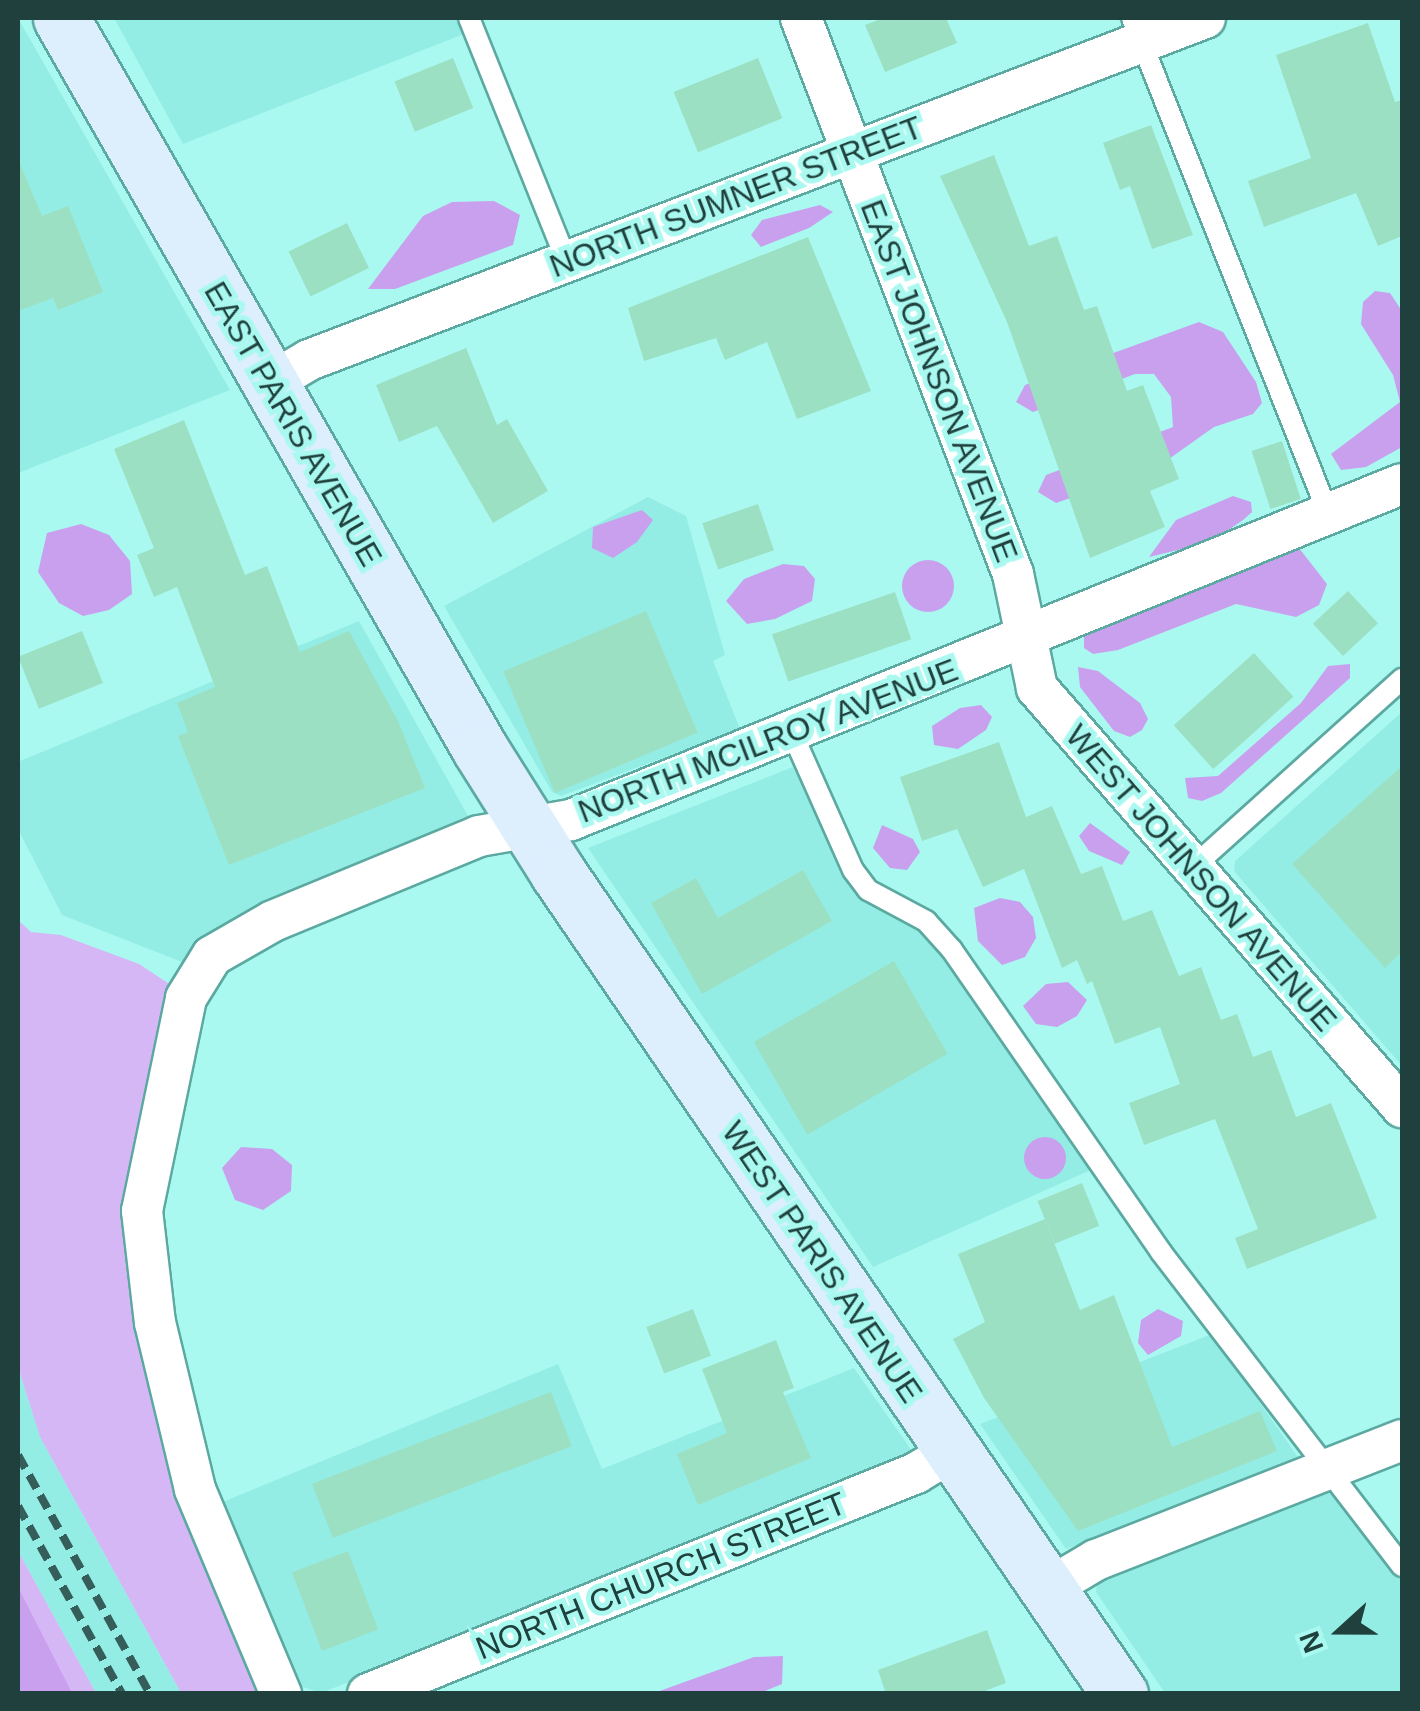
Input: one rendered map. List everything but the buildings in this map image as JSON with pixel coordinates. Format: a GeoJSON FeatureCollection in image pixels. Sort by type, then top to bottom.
{"type":"FeatureCollection","features":[{"type":"Feature","properties":{"kind":"street","name":"EAST PARIS AVENUE"},"geometry":{"type":"LineString","coordinates":[[61,18],[529,827]]}},
{"type":"Feature","properties":{"kind":"street","name":"EAST JOHNSON AVENUE"},"geometry":{"type":"LineString","coordinates":[[801,18],[1013,574],[1028,635]]}},
{"type":"Feature","properties":{"kind":"street","name":"NORTH SUMNER STREET"},"geometry":{"type":"LineString","coordinates":[[270,384],[310,360],[852,153],[1136,30],[1206,18]]}},
{"type":"Feature","properties":{"kind":"street","name":"NORTH MCILROY AVENUE"},"geometry":{"type":"LineString","coordinates":[[280,1694],[195,1489],[152,1310],[142,1211],[177,1033],[194,978],[229,943],[479,836],[571,820],[1402,484]]}},
{"type":"Feature","properties":{"kind":"street","name":"WEST JOHNSON AVENUE"},"geometry":{"type":"LineString","coordinates":[[1028,635],[1037,688],[1402,1107]]}},
{"type":"Feature","properties":{"kind":"street","name":"WEST PARIS AVENUE"},"geometry":{"type":"LineString","coordinates":[[529,827],[951,1452],[1120,1694]]}},
{"type":"Feature","properties":{"kind":"street"},"geometry":{"type":"LineString","coordinates":[[1047,1589],[1096,1560],[1402,1440]]}},
{"type":"Feature","properties":{"kind":"street","name":"NORTH CHURCH STREET"},"geometry":{"type":"LineString","coordinates":[[368,1694],[916,1473],[951,1452]]}},
{"type":"Feature","properties":{"kind":"lane"},"geometry":{"type":"LineString","coordinates":[[469,18],[567,262]]}},
{"type":"Feature","properties":{"kind":"lane"},"geometry":{"type":"LineString","coordinates":[[1136,30],[1328,513]]}},
{"type":"Feature","properties":{"kind":"lane"},"geometry":{"type":"LineString","coordinates":[[1192,868],[1402,679]]}},
{"type":"Feature","properties":{"kind":"lane"},"geometry":{"type":"LineString","coordinates":[[792,733],[853,870],[868,890],[926,921],[952,950],[1072,1128],[1402,1566]]}},
{"type":"Feature","properties":{"kind":"shaded area"},"geometry":{"type":"Polygon","coordinates":[[[18,18],[230,390],[18,473],[18,18]]]}},
{"type":"Feature","properties":{"kind":"shaded area"},"geometry":{"type":"Polygon","coordinates":[[[114,18],[460,18],[469,32],[183,144],[114,18]]]}},
{"type":"Feature","properties":{"kind":"shaded area"},"geometry":{"type":"Polygon","coordinates":[[[494,201],[520,215],[513,245],[395,289],[368,289],[423,216],[452,202],[494,201]]]}},
{"type":"Feature","properties":{"kind":"shaded area"},"geometry":{"type":"Polygon","coordinates":[[[820,205],[833,212],[809,228],[761,247],[751,235],[762,220],[820,205]]]}},
{"type":"Feature","properties":{"kind":"shaded area"},"geometry":{"type":"Polygon","coordinates":[[[1375,291],[1390,293],[1402,311],[1402,447],[1366,467],[1341,470],[1331,454],[1400,402],[1393,375],[1361,324],[1363,302],[1375,291]]]}},
{"type":"Feature","properties":{"kind":"shaded area"},"geometry":{"type":"Polygon","coordinates":[[[1199,322],[1223,332],[1256,382],[1262,403],[1253,414],[1214,427],[1166,461],[1079,495],[1056,503],[1038,492],[1046,475],[1173,427],[1171,397],[1154,374],[1135,374],[1033,412],[1016,402],[1025,385],[1199,322]]]}},
{"type":"Feature","properties":{"kind":"shaded area"},"geometry":{"type":"Polygon","coordinates":[[[1233,496],[1251,502],[1252,512],[1243,520],[1211,542],[1149,557],[1176,520],[1233,496]]]}},
{"type":"Feature","properties":{"kind":"shaded area"},"geometry":{"type":"Polygon","coordinates":[[[648,497],[686,516],[725,655],[713,661],[740,729],[561,796],[552,792],[444,606],[648,497]]]}},
{"type":"Feature","properties":{"kind":"shaded area"},"geometry":{"type":"Polygon","coordinates":[[[642,510],[653,520],[637,542],[613,558],[592,548],[593,527],[642,510]]]}},
{"type":"Feature","properties":{"kind":"shaded area"},"geometry":{"type":"Polygon","coordinates":[[[81,524],[109,535],[130,561],[132,594],[109,610],[83,616],[59,603],[38,572],[47,533],[81,524]]]}},
{"type":"Feature","properties":{"kind":"shaded area"},"geometry":{"type":"Polygon","coordinates":[[[1299,548],[1327,584],[1319,605],[1296,617],[1236,604],[1118,650],[1093,654],[1084,648],[1084,632],[1299,548]]]}},
{"type":"Feature","properties":{"kind":"shaded area"},"geometry":{"type":"Polygon","coordinates":[[[928,560],[946,568],[954,586],[946,604],[928,612],[910,604],[902,586],[910,568],[928,560]]]}},
{"type":"Feature","properties":{"kind":"shaded area"},"geometry":{"type":"Polygon","coordinates":[[[783,564],[804,566],[815,579],[812,601],[775,619],[747,624],[726,601],[744,579],[783,564]]]}},
{"type":"Feature","properties":{"kind":"shaded area"},"geometry":{"type":"Polygon","coordinates":[[[359,621],[468,816],[258,907],[182,962],[62,915],[18,829],[20,761],[359,621]]]}},
{"type":"Feature","properties":{"kind":"shaded area"},"geometry":{"type":"Polygon","coordinates":[[[1350,664],[1350,678],[1221,793],[1202,801],[1188,798],[1185,778],[1218,776],[1301,703],[1328,666],[1350,664]]]}},
{"type":"Feature","properties":{"kind":"shaded area"},"geometry":{"type":"Polygon","coordinates":[[[1078,667],[1098,671],[1140,703],[1148,719],[1142,730],[1130,737],[1114,731],[1080,687],[1078,667]]]}},
{"type":"Feature","properties":{"kind":"shaded area"},"geometry":{"type":"Polygon","coordinates":[[[981,705],[992,717],[986,730],[958,749],[934,745],[932,726],[960,708],[981,705]]]}},
{"type":"Feature","properties":{"kind":"shaded area"},"geometry":{"type":"Polygon","coordinates":[[[1402,712],[1402,1066],[1234,871],[1235,861],[1402,712]]]}},
{"type":"Feature","properties":{"kind":"shaded area"},"geometry":{"type":"Polygon","coordinates":[[[793,767],[851,881],[869,903],[920,927],[946,956],[1091,1170],[873,1267],[588,848],[793,767]]]}},
{"type":"Feature","properties":{"kind":"shaded area"},"geometry":{"type":"Polygon","coordinates":[[[1090,823],[1130,852],[1122,865],[1089,851],[1079,836],[1090,823]]]}},
{"type":"Feature","properties":{"kind":"shaded area"},"geometry":{"type":"Polygon","coordinates":[[[882,825],[913,839],[920,852],[907,870],[890,868],[873,848],[882,825]]]}},
{"type":"Feature","properties":{"kind":"shaded area"},"geometry":{"type":"Polygon","coordinates":[[[1000,898],[1020,902],[1033,917],[1036,938],[1025,957],[1002,965],[978,941],[974,908],[1000,898]]]}},
{"type":"Feature","properties":{"kind":"shaded area"},"geometry":{"type":"Polygon","coordinates":[[[18,920],[31,932],[61,935],[139,964],[171,985],[136,1138],[134,1176],[267,1693],[181,1693],[40,1437],[18,1367],[18,920]]]}},
{"type":"Feature","properties":{"kind":"shaded area"},"geometry":{"type":"Polygon","coordinates":[[[1068,982],[1087,1000],[1077,1016],[1057,1027],[1036,1024],[1023,1006],[1046,984],[1068,982]]]}},
{"type":"Feature","properties":{"kind":"shaded area"},"geometry":{"type":"Polygon","coordinates":[[[1045,1137],[1060,1143],[1066,1158],[1060,1173],[1045,1179],[1030,1173],[1024,1158],[1030,1143],[1045,1137]]]}},
{"type":"Feature","properties":{"kind":"shaded area"},"geometry":{"type":"Polygon","coordinates":[[[241,1147],[272,1149],[292,1165],[291,1191],[263,1210],[235,1200],[222,1168],[241,1147]]]}},
{"type":"Feature","properties":{"kind":"shaded area"},"geometry":{"type":"Polygon","coordinates":[[[1158,1309],[1183,1321],[1181,1336],[1148,1355],[1138,1343],[1141,1320],[1158,1309]]]}},
{"type":"Feature","properties":{"kind":"shaded area"},"geometry":{"type":"Polygon","coordinates":[[[1212,1334],[1300,1460],[1066,1549],[980,1424],[1212,1334]]]}},
{"type":"Feature","properties":{"kind":"shaded area"},"geometry":{"type":"Polygon","coordinates":[[[558,1364],[602,1469],[854,1368],[912,1451],[901,1465],[321,1693],[291,1683],[215,1505],[558,1364]]]}},
{"type":"Feature","properties":{"kind":"shaded area"},"geometry":{"type":"Polygon","coordinates":[[[18,1367],[40,1437],[181,1693],[96,1693],[18,1551],[18,1367]]]}},
{"type":"Feature","properties":{"kind":"shaded area"},"geometry":{"type":"Polygon","coordinates":[[[1330,1491],[1402,1578],[1402,1693],[1165,1693],[1096,1592],[1097,1584],[1330,1491]]]}},
{"type":"Feature","properties":{"kind":"shaded area"},"geometry":{"type":"Polygon","coordinates":[[[18,1551],[96,1693],[18,1693],[18,1551]]]}},
{"type":"Feature","properties":{"kind":"shaded area"},"geometry":{"type":"Polygon","coordinates":[[[18,1587],[72,1693],[18,1693],[18,1587]]]}},
{"type":"Feature","properties":{"kind":"shaded area"},"geometry":{"type":"Polygon","coordinates":[[[783,1656],[782,1684],[760,1693],[654,1693],[754,1657],[783,1656]]]}},
{"type":"Feature","properties":{"kind":"railway"},"geometry":{"type":"LineString","coordinates":[[18,1455],[150,1694]]}},
{"type":"Feature","properties":{"kind":"railway"},"geometry":{"type":"LineString","coordinates":[[18,1506],[122,1694]]}}]}
